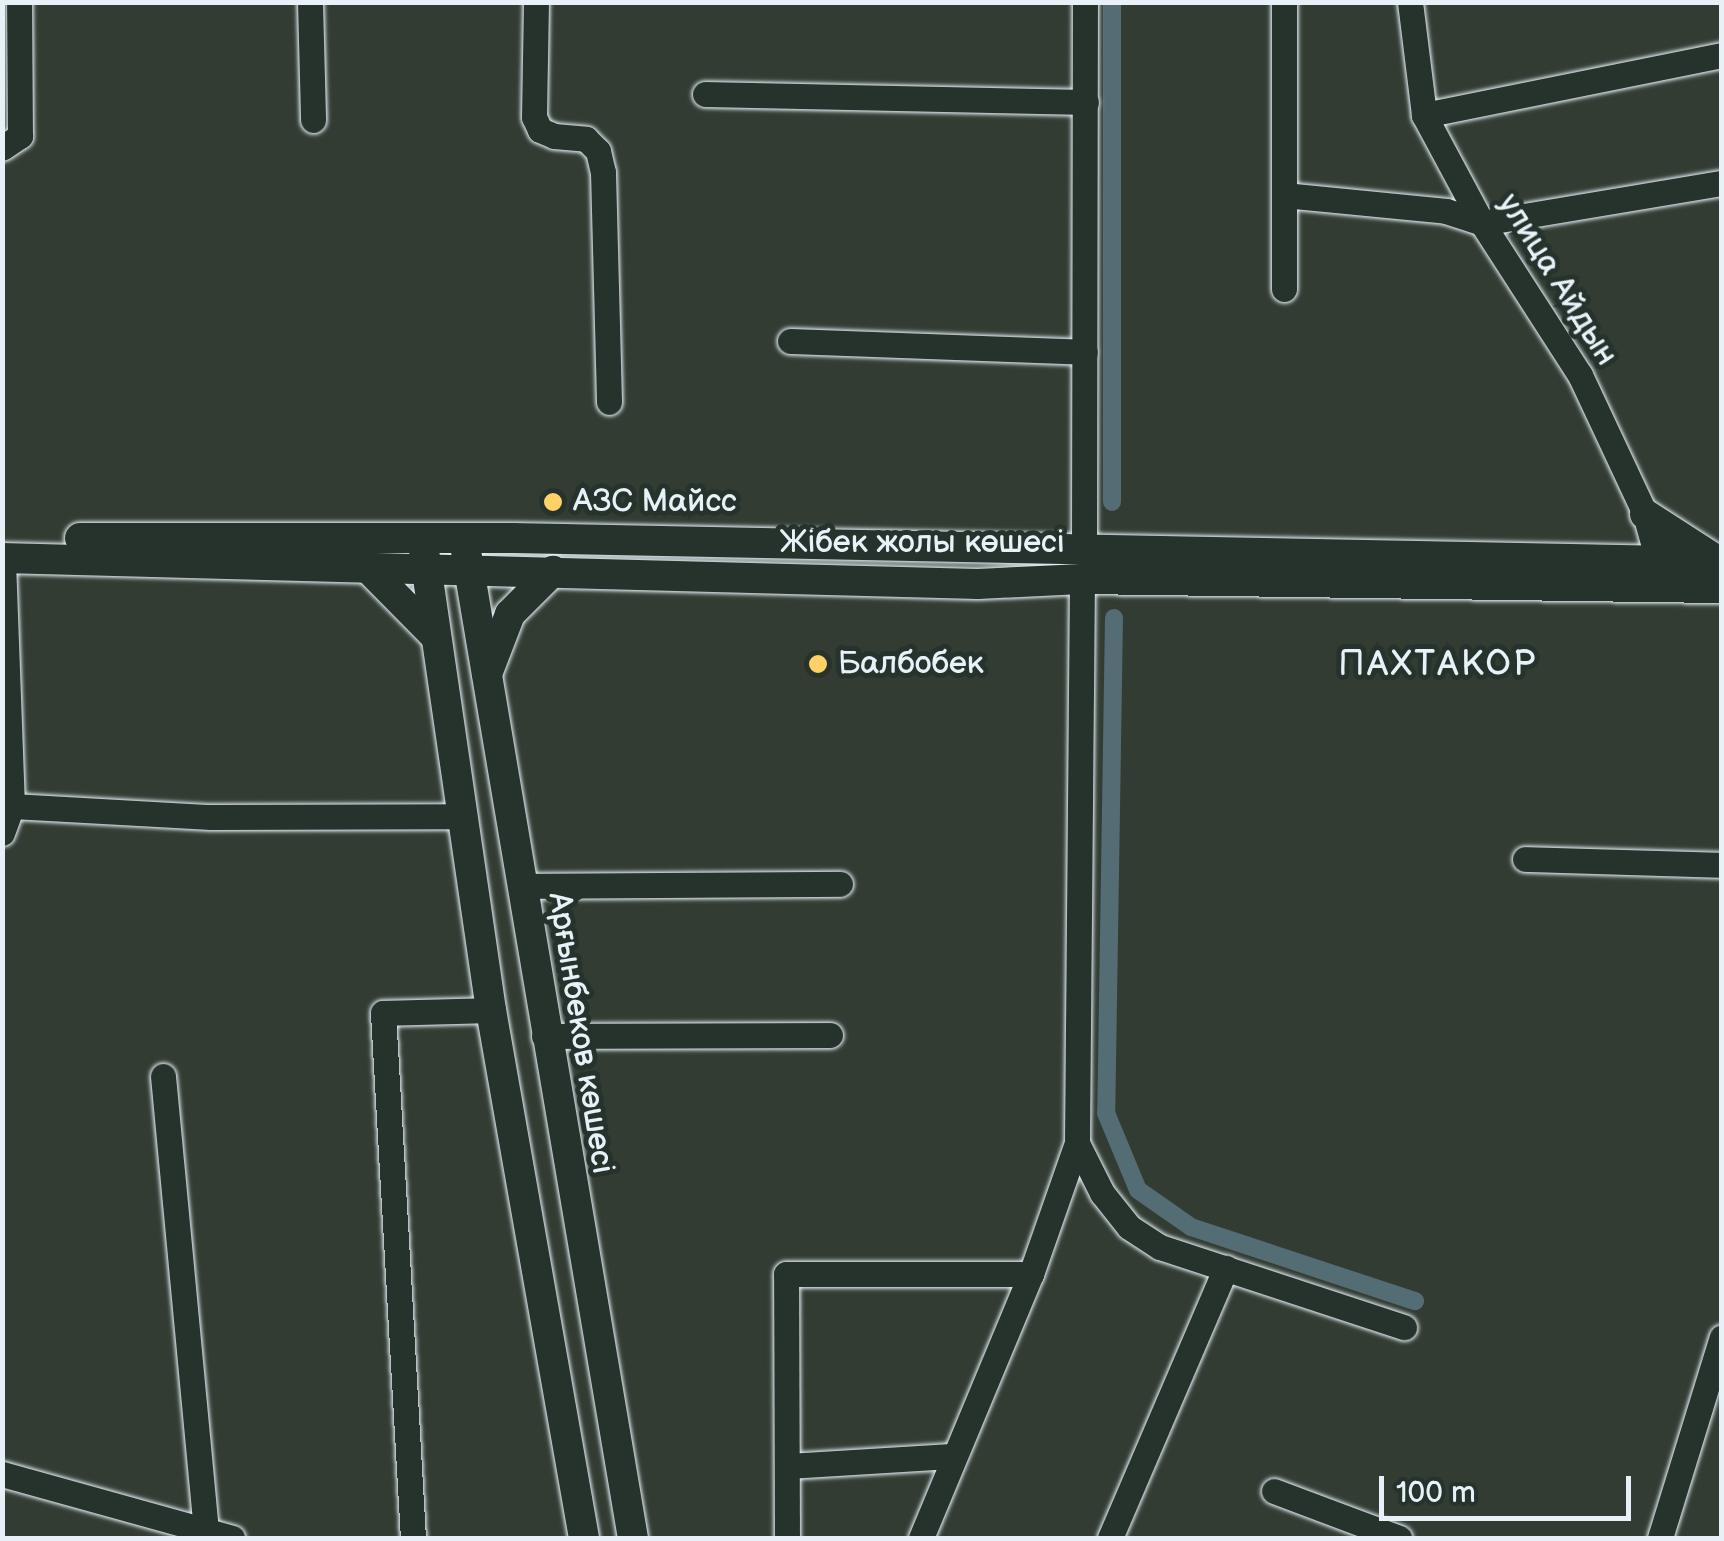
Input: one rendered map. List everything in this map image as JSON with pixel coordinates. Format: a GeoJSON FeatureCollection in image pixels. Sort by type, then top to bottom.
{"type":"FeatureCollection","features":[{"type":"Feature","properties":{"kind":"main road"},"geometry":{"type":"LineString","coordinates":[[1645,514],[1720,571]]}},
{"type":"Feature","properties":{"kind":"main road","name":"Жібек жолы көшесі"},"geometry":{"type":"LineString","coordinates":[[2,538],[424,553],[469,569],[978,584],[1083,564]]}},
{"type":"Feature","properties":{"kind":"main road","name":"Жібек жолы көшесі"},"geometry":{"type":"LineString","coordinates":[[3,558],[368,568],[464,538],[1083,564],[1662,575],[1720,571]]}},
{"type":"Feature","properties":{"kind":"main road","name":"Арғынбеков көшесі"},"geometry":{"type":"LineString","coordinates":[[464,538],[544,1036],[632,1538]]}},
{"type":"Feature","properties":{"kind":"main road"},"geometry":{"type":"LineString","coordinates":[[424,553],[491,1010],[584,1538]]}},
{"type":"Feature","properties":{"kind":"main road"},"geometry":{"type":"LineString","coordinates":[[368,568],[436,637]]}},
{"type":"Feature","properties":{"kind":"main road"},"geometry":{"type":"LineString","coordinates":[[486,677],[510,614],[552,571]]}},
{"type":"Feature","properties":{"kind":"main road"},"geometry":{"type":"LineString","coordinates":[[573,1476],[618,1471]]}},
{"type":"Feature","properties":{"kind":"street"},"geometry":{"type":"LineString","coordinates":[[2,148],[20,136],[20,2]]}},
{"type":"Feature","properties":{"kind":"street"},"geometry":{"type":"LineString","coordinates":[[310,2],[312,120]]}},
{"type":"Feature","properties":{"kind":"street"},"geometry":{"type":"LineString","coordinates":[[536,2],[534,117],[540,130],[554,136],[586,139],[598,151],[604,172],[609,402]]}},
{"type":"Feature","properties":{"kind":"street"},"geometry":{"type":"LineString","coordinates":[[921,1538],[951,1456],[1031,1274],[1077,1143],[1085,2]]}},
{"type":"Feature","properties":{"kind":"street"},"geometry":{"type":"LineString","coordinates":[[1284,2],[1284,289]]}},
{"type":"Feature","properties":{"kind":"street","name":"улица Айдын"},"geometry":{"type":"LineString","coordinates":[[1410,2],[1424,115],[1482,223],[1580,375],[1645,514],[1662,575]]}},
{"type":"Feature","properties":{"kind":"street"},"geometry":{"type":"LineString","coordinates":[[1424,115],[1722,55]]}},
{"type":"Feature","properties":{"kind":"street"},"geometry":{"type":"LineString","coordinates":[[705,94],[1086,102]]}},
{"type":"Feature","properties":{"kind":"street"},"geometry":{"type":"LineString","coordinates":[[1284,195],[1446,211],[1482,223],[1722,183]]}},
{"type":"Feature","properties":{"kind":"street"},"geometry":{"type":"LineString","coordinates":[[790,340],[1085,352]]}},
{"type":"Feature","properties":{"kind":"street"},"geometry":{"type":"LineString","coordinates":[[2,833],[12,806],[3,558]]}},
{"type":"Feature","properties":{"kind":"street"},"geometry":{"type":"LineString","coordinates":[[12,806],[212,816],[460,816]]}},
{"type":"Feature","properties":{"kind":"street"},"geometry":{"type":"LineString","coordinates":[[1525,859],[1722,865]]}},
{"type":"Feature","properties":{"kind":"street"},"geometry":{"type":"LineString","coordinates":[[520,886],[840,884]]}},
{"type":"Feature","properties":{"kind":"street"},"geometry":{"type":"LineString","coordinates":[[413,1538],[383,1013],[491,1010]]}},
{"type":"Feature","properties":{"kind":"street"},"geometry":{"type":"LineString","coordinates":[[544,1036],[830,1035]]}},
{"type":"Feature","properties":{"kind":"street"},"geometry":{"type":"LineString","coordinates":[[163,1076],[206,1529]]}},
{"type":"Feature","properties":{"kind":"street"},"geometry":{"type":"LineString","coordinates":[[1077,1143],[1102,1192],[1129,1227],[1160,1247],[1404,1327]]}},
{"type":"Feature","properties":{"kind":"street"},"geometry":{"type":"LineString","coordinates":[[1110,1538],[1226,1268]]}},
{"type":"Feature","properties":{"kind":"street"},"geometry":{"type":"LineString","coordinates":[[787,1538],[786,1274],[1031,1274]]}},
{"type":"Feature","properties":{"kind":"street"},"geometry":{"type":"LineString","coordinates":[[1660,1538],[1713,1397],[1722,1337]]}},
{"type":"Feature","properties":{"kind":"street"},"geometry":{"type":"LineString","coordinates":[[788,1466],[951,1456]]}},
{"type":"Feature","properties":{"kind":"street"},"geometry":{"type":"LineString","coordinates":[[2,1474],[232,1538]]}},
{"type":"Feature","properties":{"kind":"street"},"geometry":{"type":"LineString","coordinates":[[1274,1492],[1399,1538]]}},
{"type":"Feature","properties":{"kind":"waterway"},"geometry":{"type":"LineString","coordinates":[[1112,2],[1112,502]]}},
{"type":"Feature","properties":{"kind":"waterway"},"geometry":{"type":"LineString","coordinates":[[1114,618],[1106,1113],[1138,1190],[1191,1227],[1415,1301]]}},
{"type":"Feature","properties":{"kind":"place","name":"АЗС Майсс"},"geometry":{"type":"Point","coordinates":[553,502]}},
{"type":"Feature","properties":{"kind":"place","name":"Балбобек"},"geometry":{"type":"Point","coordinates":[818,664]}},
{"type":"Feature","properties":{"kind":"district","name":"ПАХТАКОР"},"geometry":{"type":"Point","coordinates":[1438,665]}}]}
